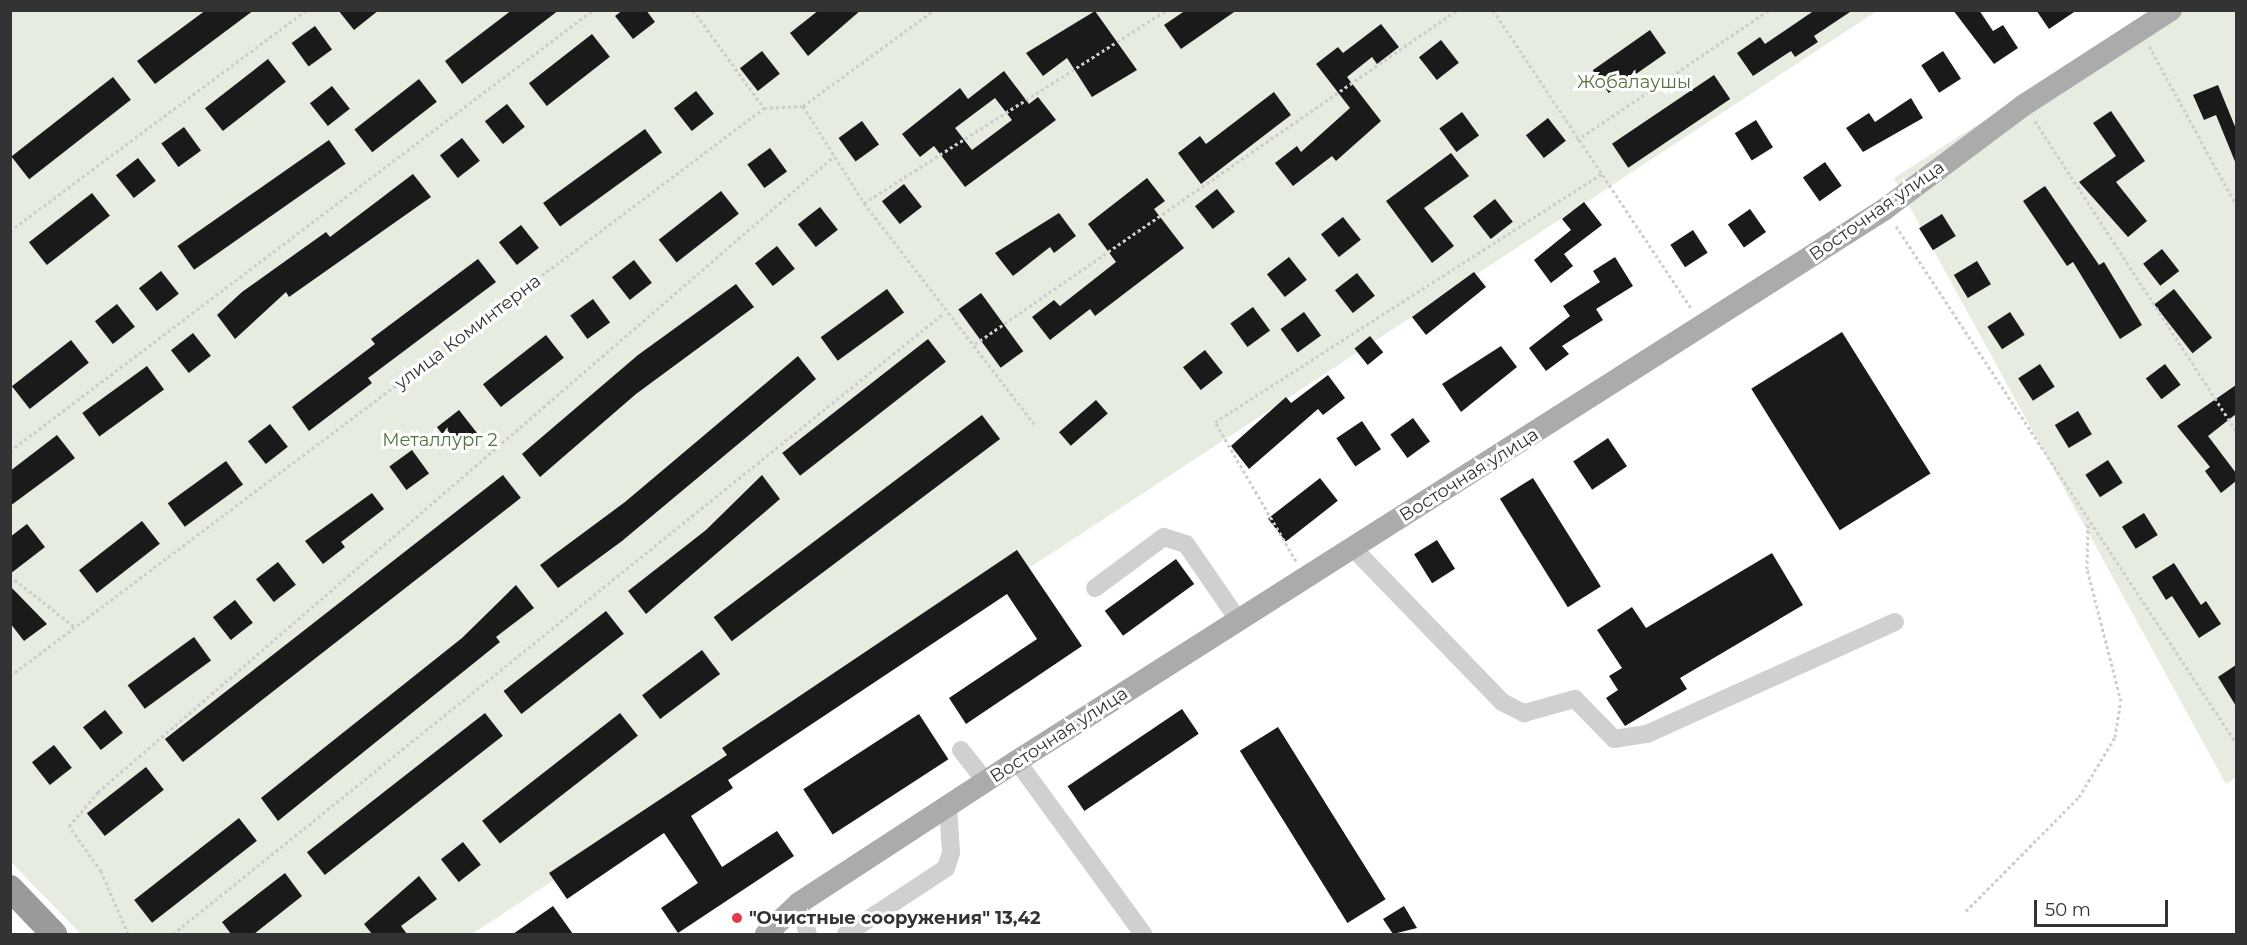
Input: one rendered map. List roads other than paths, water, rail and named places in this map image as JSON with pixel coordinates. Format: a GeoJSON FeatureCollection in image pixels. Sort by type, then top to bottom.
{"type":"FeatureCollection","features":[{"type":"Feature","properties":{"kind":"highway"},"geometry":{"type":"LineString","coordinates":[[10,888],[54,934]]}},
{"type":"Feature","properties":{"kind":"main road","name":"Восточная улица"},"geometry":{"type":"LineString","coordinates":[[766,934],[799,903],[1017,761],[1885,209],[2024,105],[2171,10]]}},
{"type":"Feature","properties":{"kind":"lane"},"geometry":{"type":"LineString","coordinates":[[1095,588],[1164,537],[1186,544],[1239,621]]}},
{"type":"Feature","properties":{"kind":"lane"},"geometry":{"type":"LineString","coordinates":[[1353,548],[1502,702],[1524,713],[1575,699],[1614,739],[1647,734],[1895,622]]}},
{"type":"Feature","properties":{"kind":"lane"},"geometry":{"type":"LineString","coordinates":[[961,750],[986,782]]}},
{"type":"Feature","properties":{"kind":"lane"},"geometry":{"type":"LineString","coordinates":[[1017,761],[1143,934]]}},
{"type":"Feature","properties":{"kind":"lane"},"geometry":{"type":"LineString","coordinates":[[846,934],[946,868],[951,853],[948,807]]}},
{"type":"Feature","properties":{"kind":"lane"},"geometry":{"type":"LineString","coordinates":[[799,903],[808,934]]}},
{"type":"Feature","properties":{"kind":"place","name":"\"Очистные сооружения\" 13,42"},"geometry":{"type":"Point","coordinates":[737,918]}},
{"type":"Feature","properties":{"kind":"park label","name":"Жобалаушы"},"geometry":{"type":"Point","coordinates":[1634,82]}},
{"type":"Feature","properties":{"kind":"park label","name":"Металлург 2"},"geometry":{"type":"Point","coordinates":[440,440]}}]}
